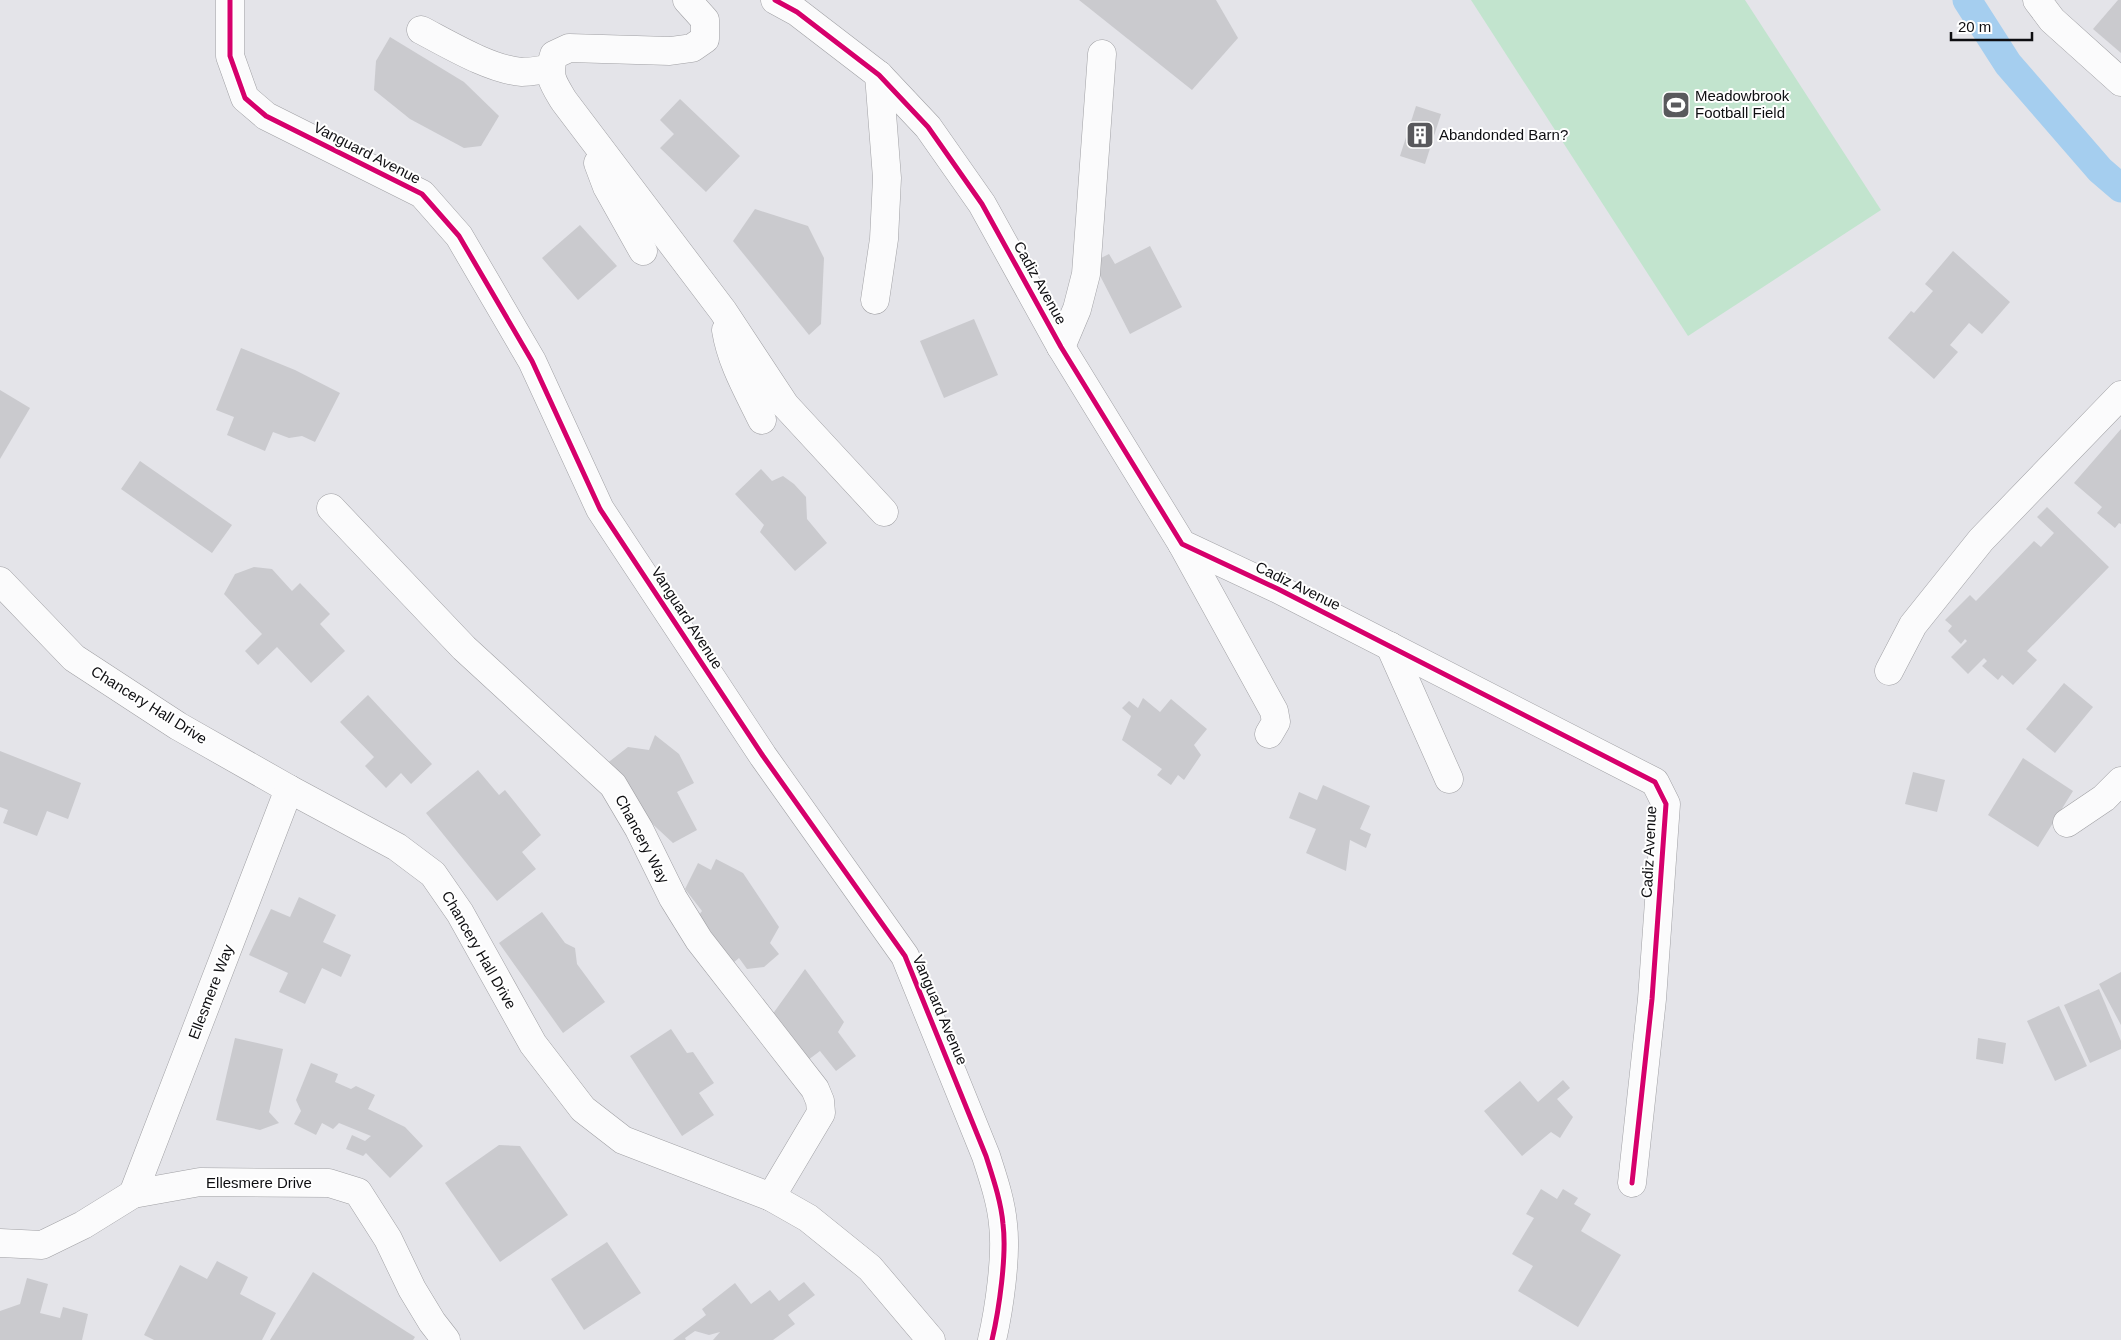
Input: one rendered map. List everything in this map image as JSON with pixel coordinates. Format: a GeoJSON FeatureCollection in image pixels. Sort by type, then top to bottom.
{"type":"FeatureCollection","features":[{"type":"Feature","properties":{"kind":"street","name":"Vanguard Avenue"},"geometry":{"type":"LineString","coordinates":[[230,0],[230,56],[245,98],[266,116],[422,194],[459,236],[532,361],[600,509],[763,756],[905,956],[982,1147],[996,1188],[1004,1224],[997,1320],[992,1340]]}},
{"type":"Feature","properties":{"kind":"street"},"geometry":{"type":"LineString","coordinates":[[687,0],[704,20],[705,39],[692,48],[670,51],[568,48],[554,55],[549,69],[553,82],[564,101],[722,311],[785,404],[884,512]]}},
{"type":"Feature","properties":{"kind":"street","name":"Cadiz Avenue"},"geometry":{"type":"LineString","coordinates":[[775,0],[797,12],[879,75],[928,127],[982,204],[1061,347],[1182,544],[1278,589],[1655,782],[1666,804],[1652,999],[1632,1183]]}},
{"type":"Feature","properties":{"kind":"street"},"geometry":{"type":"LineString","coordinates":[[2038,0],[2052,20],[2121,82]]}},
{"type":"Feature","properties":{"kind":"street"},"geometry":{"type":"LineString","coordinates":[[421,30],[461,52],[502,68],[522,72],[549,69]]}},
{"type":"Feature","properties":{"kind":"street"},"geometry":{"type":"LineString","coordinates":[[1061,347],[1077,309],[1086,274],[1102,54]]}},
{"type":"Feature","properties":{"kind":"street"},"geometry":{"type":"LineString","coordinates":[[875,300],[884,239],[887,178],[879,75]]}},
{"type":"Feature","properties":{"kind":"street"},"geometry":{"type":"LineString","coordinates":[[590,135],[600,173],[643,251]]}},
{"type":"Feature","properties":{"kind":"street"},"geometry":{"type":"LineString","coordinates":[[722,311],[728,347],[762,420]]}},
{"type":"Feature","properties":{"kind":"street"},"geometry":{"type":"LineString","coordinates":[[1889,671],[1913,625],[1981,540],[2121,394]]}},
{"type":"Feature","properties":{"kind":"street","name":"Chancery Way"},"geometry":{"type":"LineString","coordinates":[[330,508],[464,648],[613,785],[639,829],[673,898],[699,940],[815,1089],[820,1100],[821,1113],[770,1197]]}},
{"type":"Feature","properties":{"kind":"street"},"geometry":{"type":"LineString","coordinates":[[1182,544],[1274,711],[1276,722],[1269,734]]}},
{"type":"Feature","properties":{"kind":"street","name":"Chancery Hall Drive"},"geometry":{"type":"LineString","coordinates":[[0,580],[74,658],[178,726],[397,847],[433,874],[460,913],[533,1044],[583,1109],[623,1140],[770,1197],[808,1218],[870,1268],[931,1340]]}},
{"type":"Feature","properties":{"kind":"street"},"geometry":{"type":"LineString","coordinates":[[1390,646],[1449,779]]}},
{"type":"Feature","properties":{"kind":"street"},"geometry":{"type":"LineString","coordinates":[[2067,823],[2104,798],[2121,780]]}},
{"type":"Feature","properties":{"kind":"street","name":"Ellesmere Way"},"geometry":{"type":"LineString","coordinates":[[133,1194],[290,789]]}},
{"type":"Feature","properties":{"kind":"street","name":"Ellesmere Drive"},"geometry":{"type":"LineString","coordinates":[[0,1243],[42,1245],[83,1225],[133,1194],[200,1182],[329,1183],[358,1192],[388,1239],[412,1289],[432,1322],[446,1340]]}},
{"type":"Feature","properties":{"kind":"green space","name":"Meadowbrook Football Field"},"geometry":{"type":"Polygon","coordinates":[[[1471,0],[1745,0],[1881,210],[1688,336],[1471,0]]]}},
{"type":"Feature","properties":{"kind":"building"},"geometry":{"type":"Polygon","coordinates":[[[1079,0],[1216,0],[1238,38],[1192,90],[1079,0]]]}},
{"type":"Feature","properties":{"kind":"building"},"geometry":{"type":"Polygon","coordinates":[[[2118,0],[2121,0],[2121,53],[2093,29],[2118,0]]]}},
{"type":"Feature","properties":{"kind":"building"},"geometry":{"type":"Polygon","coordinates":[[[390,37],[464,82],[499,116],[481,146],[464,148],[410,119],[374,90],[376,61],[390,37]]]}},
{"type":"Feature","properties":{"kind":"building"},"geometry":{"type":"Polygon","coordinates":[[[680,99],[740,156],[706,192],[660,148],[674,134],[660,120],[680,99]]]}},
{"type":"Feature","properties":{"kind":"building","name":"Abandonded Barn?"},"geometry":{"type":"Polygon","coordinates":[[[1416,106],[1441,114],[1425,164],[1400,156],[1416,106]]]}},
{"type":"Feature","properties":{"kind":"building"},"geometry":{"type":"Polygon","coordinates":[[[755,209],[808,226],[824,258],[821,324],[809,335],[733,241],[755,209]]]}},
{"type":"Feature","properties":{"kind":"building"},"geometry":{"type":"Polygon","coordinates":[[[580,225],[617,266],[578,300],[542,258],[580,225]]]}},
{"type":"Feature","properties":{"kind":"building"},"geometry":{"type":"Polygon","coordinates":[[[1150,246],[1182,307],[1130,334],[1093,262],[1109,254],[1115,264],[1150,246]]]}},
{"type":"Feature","properties":{"kind":"building"},"geometry":{"type":"Polygon","coordinates":[[[1953,251],[2010,302],[1982,334],[1969,323],[1950,345],[1958,352],[1934,379],[1888,338],[1911,311],[1914,313],[1933,291],[1925,284],[1953,251]]]}},
{"type":"Feature","properties":{"kind":"building"},"geometry":{"type":"Polygon","coordinates":[[[974,319],[998,375],[944,398],[920,341],[974,319]]]}},
{"type":"Feature","properties":{"kind":"building"},"geometry":{"type":"Polygon","coordinates":[[[241,348],[295,370],[340,393],[315,442],[302,436],[289,438],[273,432],[265,451],[227,435],[234,417],[216,410],[241,348]]]}},
{"type":"Feature","properties":{"kind":"building"},"geometry":{"type":"Polygon","coordinates":[[[0,390],[30,408],[0,459],[0,390]]]}},
{"type":"Feature","properties":{"kind":"building"},"geometry":{"type":"Polygon","coordinates":[[[2121,429],[2121,524],[2119,523],[2115,528],[2097,513],[2102,507],[2074,483],[2121,429]]]}},
{"type":"Feature","properties":{"kind":"building"},"geometry":{"type":"Polygon","coordinates":[[[140,461],[232,525],[212,553],[121,489],[140,461]]]}},
{"type":"Feature","properties":{"kind":"building"},"geometry":{"type":"Polygon","coordinates":[[[761,469],[772,481],[783,476],[794,484],[806,497],[807,519],[827,543],[795,571],[760,532],[764,525],[735,494],[761,469]]]}},
{"type":"Feature","properties":{"kind":"building"},"geometry":{"type":"Polygon","coordinates":[[[2047,507],[2109,567],[2027,651],[2037,660],[2013,685],[2002,675],[1998,680],[1982,666],[1987,661],[1984,658],[1968,674],[1951,657],[1967,641],[1965,639],[1961,644],[1948,631],[1952,626],[1945,620],[1970,595],[1976,601],[2034,541],[2041,547],[2054,533],[2037,517],[2047,507]]]}},
{"type":"Feature","properties":{"kind":"building"},"geometry":{"type":"Polygon","coordinates":[[[254,567],[272,569],[292,591],[300,583],[330,614],[320,624],[345,651],[311,683],[277,647],[258,665],[245,651],[262,634],[224,594],[235,574],[254,567]]]}},
{"type":"Feature","properties":{"kind":"building"},"geometry":{"type":"Polygon","coordinates":[[[2064,683],[2093,707],[2055,753],[2026,729],[2064,683]]]}},
{"type":"Feature","properties":{"kind":"building"},"geometry":{"type":"Polygon","coordinates":[[[368,695],[432,764],[411,784],[401,773],[386,788],[365,766],[374,757],[340,722],[368,695]]]}},
{"type":"Feature","properties":{"kind":"building"},"geometry":{"type":"Polygon","coordinates":[[[1143,698],[1160,712],[1171,699],[1207,729],[1194,745],[1201,755],[1184,780],[1178,775],[1171,785],[1157,775],[1162,769],[1122,740],[1131,716],[1122,708],[1129,701],[1138,708],[1143,698]]]}},
{"type":"Feature","properties":{"kind":"building"},"geometry":{"type":"Polygon","coordinates":[[[655,735],[679,754],[694,783],[677,792],[697,830],[673,843],[645,817],[601,768],[628,747],[649,750],[655,735]]]}},
{"type":"Feature","properties":{"kind":"building"},"geometry":{"type":"Polygon","coordinates":[[[0,751],[81,783],[68,819],[47,811],[37,836],[3,823],[8,810],[0,807],[0,751]]]}},
{"type":"Feature","properties":{"kind":"building"},"geometry":{"type":"Polygon","coordinates":[[[2023,758],[2073,791],[2038,847],[1988,815],[2023,758]]]}},
{"type":"Feature","properties":{"kind":"building"},"geometry":{"type":"Polygon","coordinates":[[[478,770],[499,795],[505,790],[541,835],[522,852],[536,869],[497,901],[426,813],[478,770]]]}},
{"type":"Feature","properties":{"kind":"building"},"geometry":{"type":"Polygon","coordinates":[[[1913,772],[1945,780],[1937,812],[1905,804],[1913,772]]]}},
{"type":"Feature","properties":{"kind":"building"},"geometry":{"type":"Polygon","coordinates":[[[1323,785],[1370,806],[1360,829],[1371,834],[1366,848],[1350,840],[1346,871],[1306,853],[1316,829],[1289,818],[1299,792],[1317,800],[1323,785]]]}},
{"type":"Feature","properties":{"kind":"building"},"geometry":{"type":"Polygon","coordinates":[[[716,859],[743,873],[779,927],[770,943],[779,954],[764,967],[747,969],[739,958],[733,963],[699,915],[702,911],[685,889],[698,863],[711,870],[716,859]]]}},
{"type":"Feature","properties":{"kind":"building"},"geometry":{"type":"Polygon","coordinates":[[[299,897],[336,915],[323,942],[351,955],[341,977],[322,968],[305,1004],[279,992],[288,973],[249,955],[271,909],[290,917],[299,897]]]}},
{"type":"Feature","properties":{"kind":"building"},"geometry":{"type":"Polygon","coordinates":[[[542,912],[565,943],[575,948],[577,964],[605,1002],[563,1033],[499,943],[542,912]]]}},
{"type":"Feature","properties":{"kind":"building"},"geometry":{"type":"Polygon","coordinates":[[[805,969],[844,1022],[838,1032],[856,1056],[836,1071],[820,1051],[808,1060],[772,1015],[805,969]]]}},
{"type":"Feature","properties":{"kind":"building"},"geometry":{"type":"Polygon","coordinates":[[[2121,972],[2121,1025],[2099,984],[2121,972]]]}},
{"type":"Feature","properties":{"kind":"building"},"geometry":{"type":"Polygon","coordinates":[[[2099,989],[2121,1041],[2121,1049],[2090,1063],[2064,1005],[2099,989]]]}},
{"type":"Feature","properties":{"kind":"building"},"geometry":{"type":"Polygon","coordinates":[[[2059,1006],[2087,1066],[2055,1081],[2027,1021],[2059,1006]]]}},
{"type":"Feature","properties":{"kind":"building"},"geometry":{"type":"Polygon","coordinates":[[[671,1029],[687,1053],[693,1052],[714,1083],[699,1093],[714,1115],[682,1136],[630,1056],[671,1029]]]}},
{"type":"Feature","properties":{"kind":"building"},"geometry":{"type":"Polygon","coordinates":[[[235,1038],[283,1049],[269,1112],[279,1123],[260,1130],[216,1120],[235,1038]]]}},
{"type":"Feature","properties":{"kind":"building"},"geometry":{"type":"Polygon","coordinates":[[[1978,1038],[2006,1043],[2003,1064],[1976,1059],[1978,1038]]]}},
{"type":"Feature","properties":{"kind":"building"},"geometry":{"type":"Polygon","coordinates":[[[311,1063],[338,1074],[335,1082],[351,1089],[356,1086],[375,1095],[368,1109],[405,1127],[423,1146],[390,1178],[366,1153],[363,1156],[346,1149],[352,1135],[365,1141],[371,1136],[339,1123],[333,1129],[322,1123],[316,1135],[294,1124],[301,1111],[296,1100],[311,1063]]]}},
{"type":"Feature","properties":{"kind":"building"},"geometry":{"type":"Polygon","coordinates":[[[1563,1080],[1570,1088],[1557,1099],[1573,1117],[1560,1138],[1551,1132],[1522,1156],[1484,1111],[1520,1081],[1538,1102],[1563,1080]]]}},
{"type":"Feature","properties":{"kind":"building"},"geometry":{"type":"Polygon","coordinates":[[[499,1145],[520,1146],[568,1215],[500,1262],[445,1183],[499,1145]]]}},
{"type":"Feature","properties":{"kind":"building"},"geometry":{"type":"Polygon","coordinates":[[[1541,1189],[1557,1199],[1563,1189],[1578,1198],[1574,1204],[1591,1214],[1581,1231],[1621,1255],[1578,1327],[1518,1291],[1533,1266],[1512,1254],[1534,1218],[1526,1214],[1541,1189]]]}},
{"type":"Feature","properties":{"kind":"building"},"geometry":{"type":"Polygon","coordinates":[[[607,1242],[641,1293],[584,1330],[551,1279],[607,1242]]]}},
{"type":"Feature","properties":{"kind":"building"},"geometry":{"type":"Polygon","coordinates":[[[217,1261],[248,1277],[240,1294],[276,1313],[262,1340],[154,1340],[144,1335],[180,1265],[207,1279],[217,1261]]]}},
{"type":"Feature","properties":{"kind":"building"},"geometry":{"type":"Polygon","coordinates":[[[313,1272],[415,1337],[413,1340],[270,1340],[313,1272]]]}},
{"type":"Feature","properties":{"kind":"building"},"geometry":{"type":"Polygon","coordinates":[[[27,1278],[48,1284],[40,1313],[60,1318],[63,1307],[88,1314],[82,1340],[0,1340],[0,1311],[20,1304],[27,1278]]]}},
{"type":"Feature","properties":{"kind":"building"},"geometry":{"type":"Polygon","coordinates":[[[804,1282],[815,1295],[788,1315],[795,1324],[773,1340],[713,1340],[720,1332],[709,1335],[695,1331],[685,1338],[686,1340],[673,1340],[706,1315],[702,1309],[735,1283],[751,1304],[770,1290],[779,1301],[804,1282]]]}},
{"type":"Feature","properties":{"kind":"waterway"},"geometry":{"type":"LineString","coordinates":[[1967,0],[2008,64],[2100,170],[2121,188]]}},
{"type":"Feature","properties":{"kind":"cycle path"},"geometry":{"type":"LineString","coordinates":[[230,0],[230,56],[245,98],[266,116],[422,194],[459,236],[532,361],[600,509],[763,756],[905,956],[986,1156],[999,1198],[1003,1224],[1004,1251],[1000,1298],[992,1340]]}},
{"type":"Feature","properties":{"kind":"cycle path"},"geometry":{"type":"LineString","coordinates":[[775,0],[797,12],[879,75],[928,127],[982,204],[1061,347],[1182,544],[1278,589],[1655,782],[1666,804],[1652,999],[1632,1183]]}},
{"type":"Feature","properties":{"kind":"place","name":"Meadowbrook Football Field"},"geometry":{"type":"Point","coordinates":[1676,105]}},
{"type":"Feature","properties":{"kind":"place","name":"Abandonded Barn?"},"geometry":{"type":"Point","coordinates":[1420,135]}}]}
